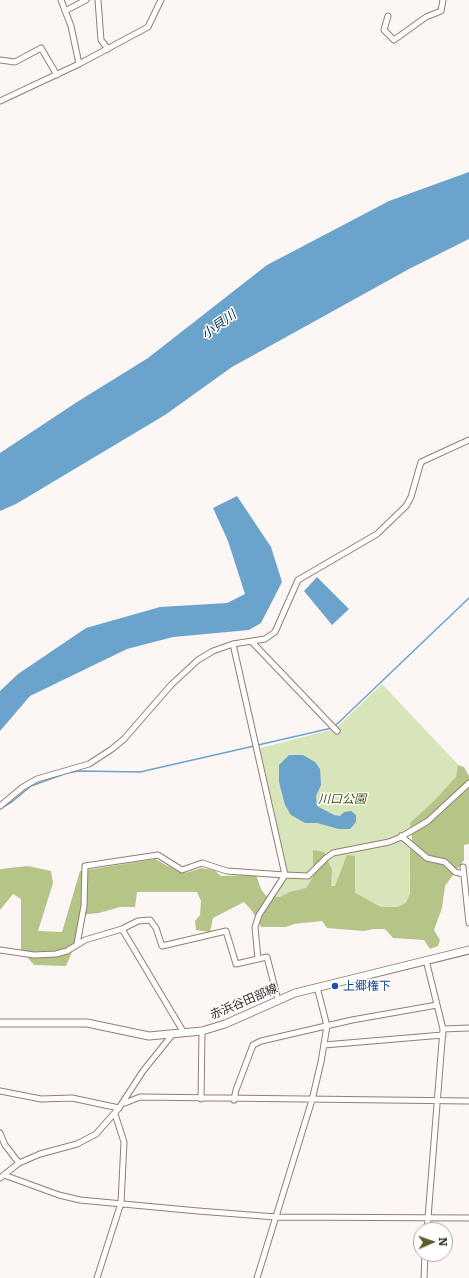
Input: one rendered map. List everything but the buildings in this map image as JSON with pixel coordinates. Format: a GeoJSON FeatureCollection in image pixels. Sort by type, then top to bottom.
{"type":"FeatureCollection","features":[{"type":"Feature","properties":{"kind":"main road","name":"赤浜谷田部線"},"geometry":{"type":"LineString","coordinates":[[0,1023],[87,1023],[140,1035],[172,1035],[202,1031],[225,1024],[278,1000],[317,988],[469,950]]}},
{"type":"Feature","properties":{"kind":"street"},"geometry":{"type":"LineString","coordinates":[[61,0],[71,26],[78,64]]}},
{"type":"Feature","properties":{"kind":"street"},"geometry":{"type":"LineString","coordinates":[[65,11],[86,0]]}},
{"type":"Feature","properties":{"kind":"street"},"geometry":{"type":"LineString","coordinates":[[98,0],[101,40],[108,49]]}},
{"type":"Feature","properties":{"kind":"street"},"geometry":{"type":"LineString","coordinates":[[0,101],[57,75],[148,27],[161,0]]}},
{"type":"Feature","properties":{"kind":"street"},"geometry":{"type":"LineString","coordinates":[[388,16],[384,30],[394,40],[426,17],[441,11],[443,0]]}},
{"type":"Feature","properties":{"kind":"street"},"geometry":{"type":"LineString","coordinates":[[0,60],[15,62],[41,48],[57,75]]}},
{"type":"Feature","properties":{"kind":"street"},"geometry":{"type":"LineString","coordinates":[[0,806],[23,787],[36,779],[89,764],[112,749],[124,739],[171,685],[198,660],[213,651],[233,644],[265,639],[275,632],[298,580],[377,534],[406,506],[414,489],[418,467],[421,462],[469,440]]}},
{"type":"Feature","properties":{"kind":"street"},"geometry":{"type":"LineString","coordinates":[[252,642],[336,731]]}},
{"type":"Feature","properties":{"kind":"street"},"geometry":{"type":"LineString","coordinates":[[233,644],[285,875],[259,915],[255,927],[258,959]]}},
{"type":"Feature","properties":{"kind":"street"},"geometry":{"type":"LineString","coordinates":[[77,944],[84,906],[85,866],[158,855],[182,870],[202,864],[227,871],[308,876],[333,853],[389,842],[428,821],[469,783]]}},
{"type":"Feature","properties":{"kind":"street"},"geometry":{"type":"LineString","coordinates":[[401,836],[427,858],[444,862],[455,872],[463,874]]}},
{"type":"Feature","properties":{"kind":"street"},"geometry":{"type":"LineString","coordinates":[[463,866],[469,922]]}},
{"type":"Feature","properties":{"kind":"street"},"geometry":{"type":"LineString","coordinates":[[0,950],[34,955],[56,954],[77,944],[122,929],[138,921],[150,920],[156,928],[162,946],[226,931],[236,964],[267,957],[278,1000]]}},
{"type":"Feature","properties":{"kind":"street"},"geometry":{"type":"LineString","coordinates":[[122,929],[184,1033]]}},
{"type":"Feature","properties":{"kind":"street"},"geometry":{"type":"LineString","coordinates":[[426,960],[443,1032],[428,1222]]}},
{"type":"Feature","properties":{"kind":"street"},"geometry":{"type":"LineString","coordinates":[[257,1278],[312,1100],[324,1045],[327,1026],[317,988]]}},
{"type":"Feature","properties":{"kind":"street"},"geometry":{"type":"LineString","coordinates":[[234,1100],[236,1090],[253,1045],[261,1041],[327,1026],[437,1005]]}},
{"type":"Feature","properties":{"kind":"street"},"geometry":{"type":"LineString","coordinates":[[324,1045],[469,1028]]}},
{"type":"Feature","properties":{"kind":"street"},"geometry":{"type":"LineString","coordinates":[[201,1099],[202,1031]]}},
{"type":"Feature","properties":{"kind":"street"},"geometry":{"type":"LineString","coordinates":[[2,1177],[19,1163],[86,1140],[96,1134],[119,1108],[143,1071],[172,1035]]}},
{"type":"Feature","properties":{"kind":"street"},"geometry":{"type":"LineString","coordinates":[[0,1091],[41,1099],[72,1098],[119,1108]]}},
{"type":"Feature","properties":{"kind":"street"},"geometry":{"type":"LineString","coordinates":[[123,1102],[124,1103],[140,1097],[234,1100],[469,1101]]}},
{"type":"Feature","properties":{"kind":"street"},"geometry":{"type":"LineString","coordinates":[[97,1278],[121,1203],[124,1142],[114,1114]]}},
{"type":"Feature","properties":{"kind":"street"},"geometry":{"type":"LineString","coordinates":[[0,1133],[5,1146],[19,1163]]}},
{"type":"Feature","properties":{"kind":"street"},"geometry":{"type":"LineString","coordinates":[[2,1177],[80,1200],[276,1217],[469,1218]]}},
{"type":"Feature","properties":{"kind":"street"},"geometry":{"type":"LineString","coordinates":[[424,1278],[425,1262]]}},
{"type":"Feature","properties":{"kind":"green space","name":"川口公園"},"geometry":{"type":"Polygon","coordinates":[[[382,684],[469,776],[469,783],[399,838],[419,851],[410,865],[409,909],[388,909],[357,900],[271,898],[288,875],[260,748],[335,729],[382,684]]]}},
{"type":"Feature","properties":{"kind":"green space"},"geometry":{"type":"Polygon","coordinates":[[[458,765],[464,767],[469,776],[469,844],[464,845],[464,860],[445,886],[442,908],[434,930],[440,940],[438,946],[430,949],[424,940],[393,938],[385,929],[363,931],[327,928],[322,921],[294,924],[286,927],[261,927],[252,911],[244,902],[213,918],[210,932],[196,930],[195,921],[200,915],[201,901],[197,892],[137,892],[135,907],[120,907],[99,913],[80,915],[76,943],[66,966],[34,965],[21,950],[21,899],[13,894],[0,910],[0,869],[28,866],[51,871],[53,883],[38,931],[62,932],[80,871],[155,859],[181,873],[201,868],[214,870],[221,876],[256,875],[261,889],[266,896],[280,897],[290,892],[306,888],[313,877],[313,850],[324,852],[332,870],[331,886],[335,886],[347,855],[355,856],[355,893],[381,907],[398,907],[406,903],[410,893],[410,849],[412,839],[410,823],[433,802],[456,777],[458,765]]]}},
{"type":"Feature","properties":{"kind":"water","name":"小貝川"},"geometry":{"type":"Polygon","coordinates":[[[469,172],[469,239],[409,269],[232,367],[165,415],[16,504],[0,511],[0,453],[77,402],[148,358],[267,265],[389,201],[469,172]]]}},
{"type":"Feature","properties":{"kind":"water"},"geometry":{"type":"Polygon","coordinates":[[[237,496],[271,547],[282,582],[261,623],[249,630],[173,637],[127,649],[30,696],[0,731],[0,691],[18,674],[86,628],[160,607],[227,603],[245,594],[228,541],[213,508],[237,496]]]}},
{"type":"Feature","properties":{"kind":"water"},"geometry":{"type":"Polygon","coordinates":[[[317,577],[349,609],[332,625],[304,591],[317,577]]]}},
{"type":"Feature","properties":{"kind":"water"},"geometry":{"type":"Polygon","coordinates":[[[289,755],[303,755],[315,762],[320,769],[321,785],[316,796],[317,806],[334,815],[340,816],[344,812],[351,811],[356,815],[356,822],[350,829],[339,829],[317,823],[305,823],[291,815],[285,805],[279,782],[279,765],[289,755]]]}},
{"type":"Feature","properties":{"kind":"waterway"},"geometry":{"type":"LineString","coordinates":[[335,726],[469,598]]}},
{"type":"Feature","properties":{"kind":"waterway"},"geometry":{"type":"LineString","coordinates":[[258,745],[332,728]]}},
{"type":"Feature","properties":{"kind":"waterway"},"geometry":{"type":"LineString","coordinates":[[0,809],[13,801],[31,786],[67,773],[79,771],[140,772],[254,746]]}},
{"type":"Feature","properties":{"kind":"place","name":"上郷権下"},"geometry":{"type":"Point","coordinates":[335,986]}}]}
